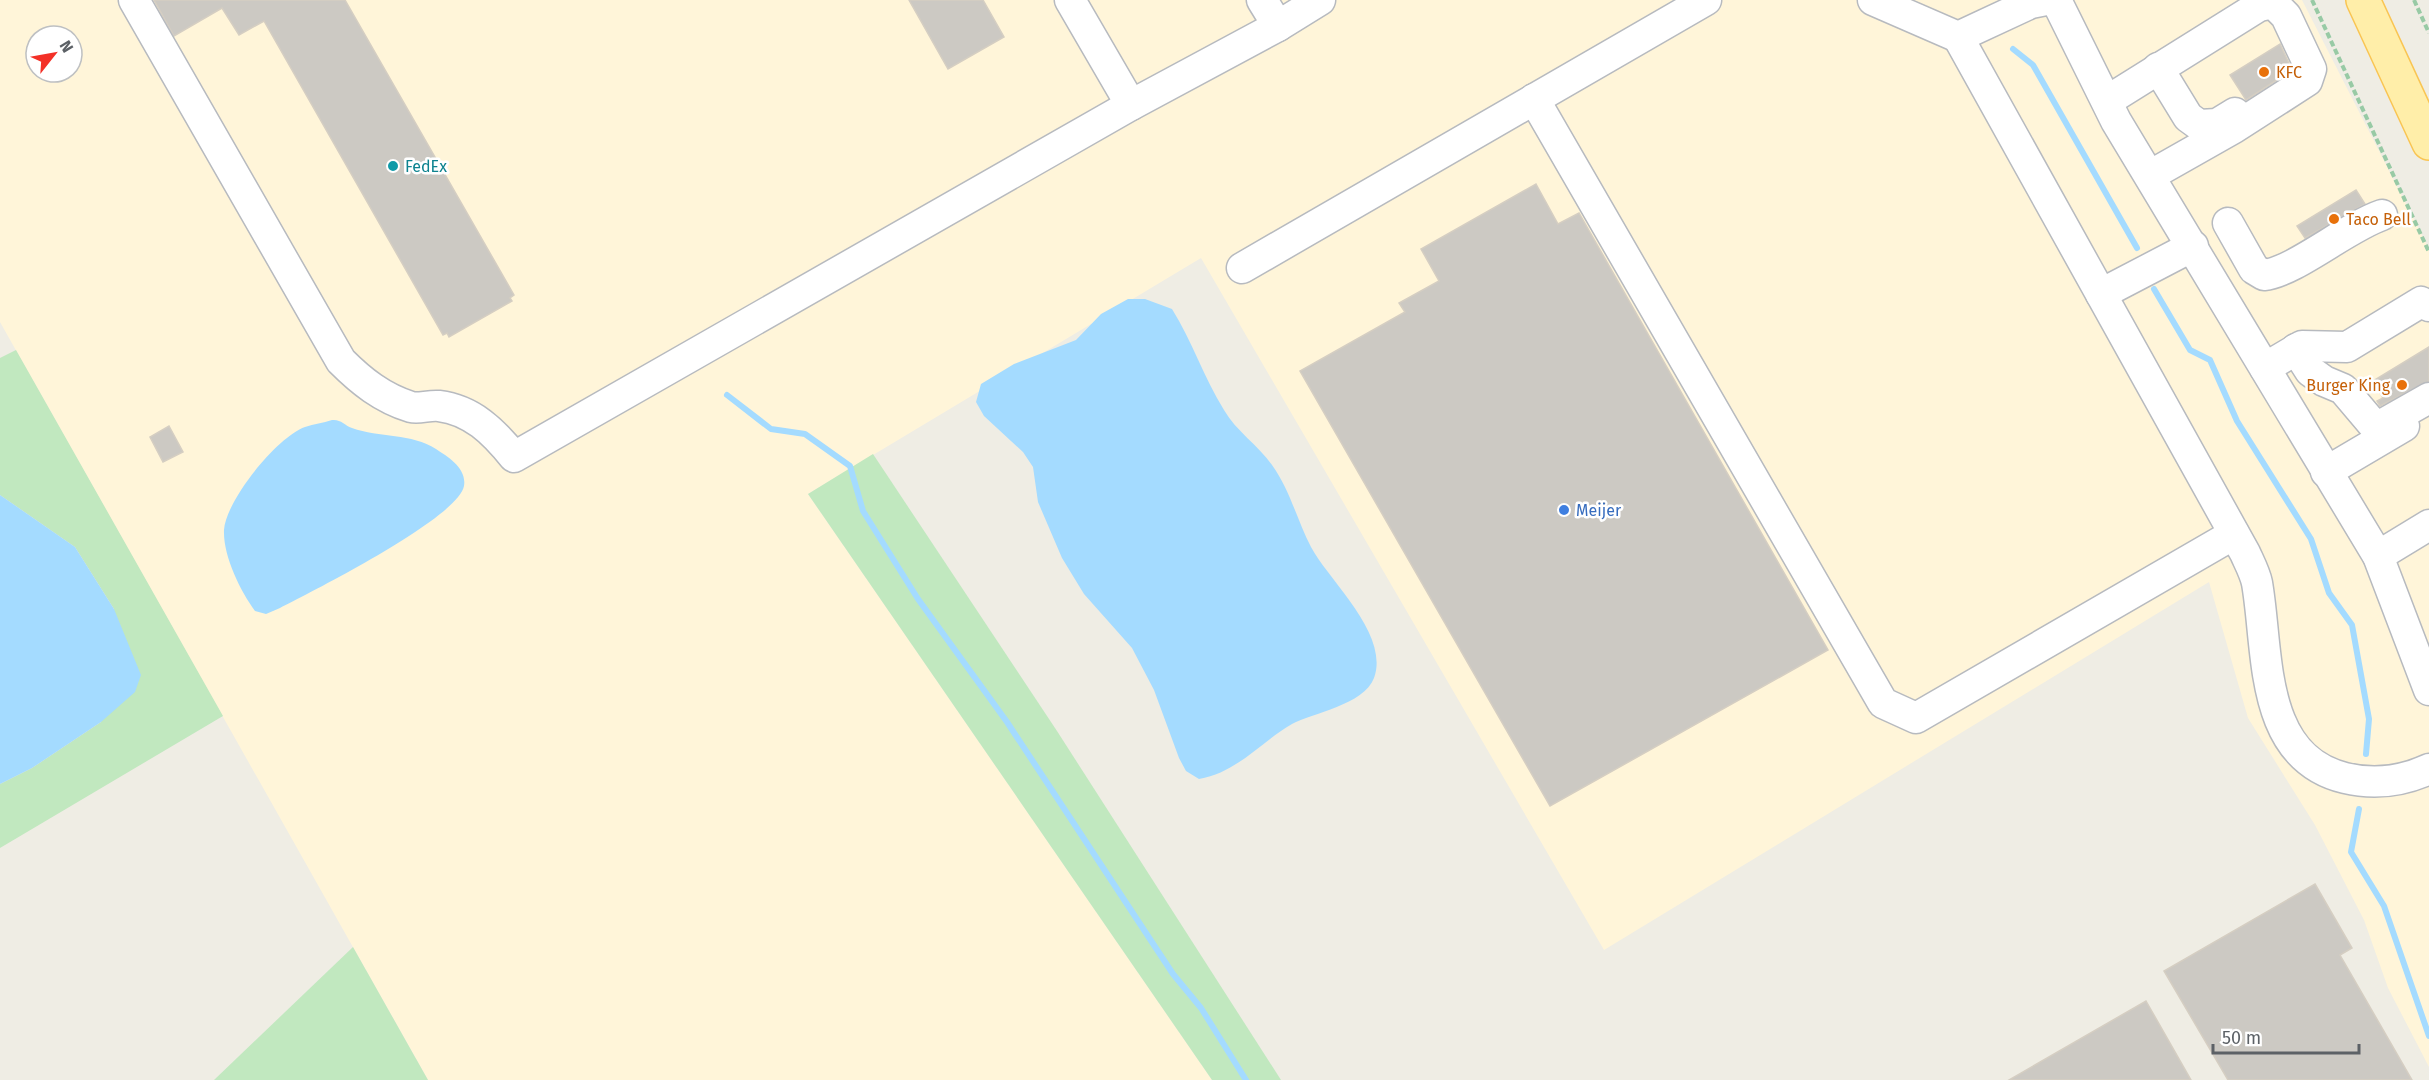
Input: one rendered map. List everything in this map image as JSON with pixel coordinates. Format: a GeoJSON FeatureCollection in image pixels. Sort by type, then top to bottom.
{"type":"FeatureCollection","features":[{"type":"Feature","properties":{"kind":"main road"},"geometry":{"type":"LineString","coordinates":[[2363,0],[2429,143]]}},
{"type":"Feature","properties":{"kind":"lane"},"geometry":{"type":"LineString","coordinates":[[134,0],[341,361],[363,383],[413,408],[438,406],[472,416],[498,437],[514,457],[1131,105],[1278,26],[1320,0]]}},
{"type":"Feature","properties":{"kind":"lane"},"geometry":{"type":"LineString","coordinates":[[1070,0],[1131,105]]}},
{"type":"Feature","properties":{"kind":"lane"},"geometry":{"type":"LineString","coordinates":[[1262,0],[1278,26]]}},
{"type":"Feature","properties":{"kind":"lane"},"geometry":{"type":"LineString","coordinates":[[1242,268],[1706,0]]}},
{"type":"Feature","properties":{"kind":"lane"},"geometry":{"type":"LineString","coordinates":[[1873,0],[1958,37],[2234,534],[2256,580],[2267,674],[2276,715],[2298,752],[2331,774],[2369,784],[2414,776],[2429,769]]}},
{"type":"Feature","properties":{"kind":"lane"},"geometry":{"type":"LineString","coordinates":[[1958,37],[2041,1],[2107,101],[2378,556],[2427,681]]}},
{"type":"Feature","properties":{"kind":"lane"},"geometry":{"type":"LineString","coordinates":[[2107,101],[2259,6],[2273,3],[2286,16],[2307,75]]}},
{"type":"Feature","properties":{"kind":"lane"},"geometry":{"type":"LineString","coordinates":[[2158,68],[2188,117],[2199,125],[2207,127],[2217,124],[2307,75]]}},
{"type":"Feature","properties":{"kind":"lane"},"geometry":{"type":"LineString","coordinates":[[2151,175],[2307,75]]}},
{"type":"Feature","properties":{"kind":"lane"},"geometry":{"type":"LineString","coordinates":[[1534,99],[1883,703],[1916,718],[2234,534]]}},
{"type":"Feature","properties":{"kind":"lane"},"geometry":{"type":"LineString","coordinates":[[2228,223],[2254,269],[2264,274],[2282,270],[2364,221],[2382,215]]}},
{"type":"Feature","properties":{"kind":"lane"},"geometry":{"type":"LineString","coordinates":[[2101,294],[2193,246]]}},
{"type":"Feature","properties":{"kind":"lane"},"geometry":{"type":"LineString","coordinates":[[2265,368],[2296,349],[2318,344],[2347,347],[2421,302],[2429,306]]}},
{"type":"Feature","properties":{"kind":"lane"},"geometry":{"type":"LineString","coordinates":[[2296,349],[2310,371],[2324,381],[2343,389],[2376,428],[2429,398]]}},
{"type":"Feature","properties":{"kind":"lane"},"geometry":{"type":"LineString","coordinates":[[2326,472],[2429,411]]}},
{"type":"Feature","properties":{"kind":"lane"},"geometry":{"type":"LineString","coordinates":[[2378,556],[2427,530]]}},
{"type":"Feature","properties":{"kind":"path"},"geometry":{"type":"LineString","coordinates":[[2312,0],[2429,252]]}},
{"type":"Feature","properties":{"kind":"path"},"geometry":{"type":"LineString","coordinates":[[2414,0],[2429,33]]}},
{"type":"Feature","properties":{"kind":"shaded area"},"geometry":{"type":"Polygon","coordinates":[[[0,0],[2302,0],[2429,249],[2429,1067],[2388,988],[2364,920],[2315,825],[2248,718],[2209,582],[1604,950],[1201,258],[808,494],[1212,1080],[428,1080],[0,322],[0,0]]]}},
{"type":"Feature","properties":{"kind":"green space"},"geometry":{"type":"Polygon","coordinates":[[[16,350],[223,716],[0,848],[0,784],[32,768],[101,722],[114,609],[75,547],[0,495],[0,358],[16,350]]]}},
{"type":"Feature","properties":{"kind":"green space"},"geometry":{"type":"Polygon","coordinates":[[[873,454],[1057,731],[1281,1080],[1212,1080],[808,494],[873,454]]]}},
{"type":"Feature","properties":{"kind":"green space"},"geometry":{"type":"Polygon","coordinates":[[[353,947],[428,1080],[214,1080],[353,947]]]}},
{"type":"Feature","properties":{"kind":"water"},"geometry":{"type":"Polygon","coordinates":[[[1128,299],[1145,299],[1172,309],[1224,410],[1278,475],[1311,547],[1366,626],[1377,661],[1374,678],[1360,695],[1349,702],[1292,724],[1237,764],[1199,779],[1186,771],[1179,758],[1154,690],[1132,648],[1084,594],[1062,558],[1038,502],[1033,467],[1023,452],[984,416],[976,402],[981,384],[1014,364],[1076,340],[1101,314],[1128,299]]]}},
{"type":"Feature","properties":{"kind":"water"},"geometry":{"type":"Polygon","coordinates":[[[338,420],[362,431],[417,440],[427,444],[460,468],[464,486],[456,500],[437,516],[382,553],[280,608],[266,614],[255,611],[238,583],[229,562],[224,540],[227,517],[243,487],[281,443],[305,427],[338,420]]]}},
{"type":"Feature","properties":{"kind":"water"},"geometry":{"type":"Polygon","coordinates":[[[0,495],[75,547],[114,609],[141,675],[135,692],[101,722],[32,768],[0,784],[0,495]]]}},
{"type":"Feature","properties":{"kind":"building","name":"FedEx"},"geometry":{"type":"Polygon","coordinates":[[[154,0],[345,0],[514,295],[510,298],[512,301],[449,337],[447,333],[443,335],[264,21],[239,35],[222,8],[174,36],[154,0]]]}},
{"type":"Feature","properties":{"kind":"building"},"geometry":{"type":"Polygon","coordinates":[[[909,0],[983,0],[1004,37],[948,69],[909,0]]]}},
{"type":"Feature","properties":{"kind":"building","name":"KFC"},"geometry":{"type":"Polygon","coordinates":[[[2280,44],[2292,70],[2246,100],[2230,75],[2280,44]]]}},
{"type":"Feature","properties":{"kind":"building","name":"Meijer"},"geometry":{"type":"Polygon","coordinates":[[[1536,184],[1558,224],[1579,213],[1828,650],[1550,806],[1300,371],[1405,312],[1399,303],[1439,281],[1421,249],[1536,184]]]}},
{"type":"Feature","properties":{"kind":"building"},"geometry":{"type":"Polygon","coordinates":[[[2356,190],[2365,204],[2305,238],[2297,226],[2356,190]]]}},
{"type":"Feature","properties":{"kind":"building","name":"Burger King"},"geometry":{"type":"Polygon","coordinates":[[[2429,347],[2429,381],[2380,406],[2377,401],[2383,398],[2373,381],[2429,347]]]}},
{"type":"Feature","properties":{"kind":"building"},"geometry":{"type":"Polygon","coordinates":[[[169,426],[183,452],[163,462],[150,437],[169,426]]]}},
{"type":"Feature","properties":{"kind":"building"},"geometry":{"type":"Polygon","coordinates":[[[2315,884],[2352,948],[2340,955],[2412,1080],[2228,1080],[2164,971],[2315,884]]]}},
{"type":"Feature","properties":{"kind":"building"},"geometry":{"type":"Polygon","coordinates":[[[2146,1001],[2191,1080],[2009,1080],[2146,1001]]]}},
{"type":"Feature","properties":{"kind":"waterway"},"geometry":{"type":"LineString","coordinates":[[2013,49],[2033,65],[2137,248]]}},
{"type":"Feature","properties":{"kind":"waterway"},"geometry":{"type":"LineString","coordinates":[[2154,289],[2190,350],[2210,360],[2237,421],[2311,539],[2329,593],[2352,625],[2369,719],[2366,754]]}},
{"type":"Feature","properties":{"kind":"waterway"},"geometry":{"type":"LineString","coordinates":[[727,395],[771,429],[805,434],[850,466],[863,511],[918,599],[1007,722],[1173,974],[1201,1008],[1246,1080]]}},
{"type":"Feature","properties":{"kind":"waterway"},"geometry":{"type":"LineString","coordinates":[[2359,809],[2351,852],[2384,906],[2429,1036]]}},
{"type":"Feature","properties":{"kind":"place","name":"KFC"},"geometry":{"type":"Point","coordinates":[2264,72]}},
{"type":"Feature","properties":{"kind":"place","name":"FedEx"},"geometry":{"type":"Point","coordinates":[393,166]}},
{"type":"Feature","properties":{"kind":"place","name":"Taco Bell"},"geometry":{"type":"Point","coordinates":[2334,219]}},
{"type":"Feature","properties":{"kind":"place","name":"Burger King"},"geometry":{"type":"Point","coordinates":[2402,385]}},
{"type":"Feature","properties":{"kind":"place","name":"Meijer"},"geometry":{"type":"Point","coordinates":[1564,510]}}]}
